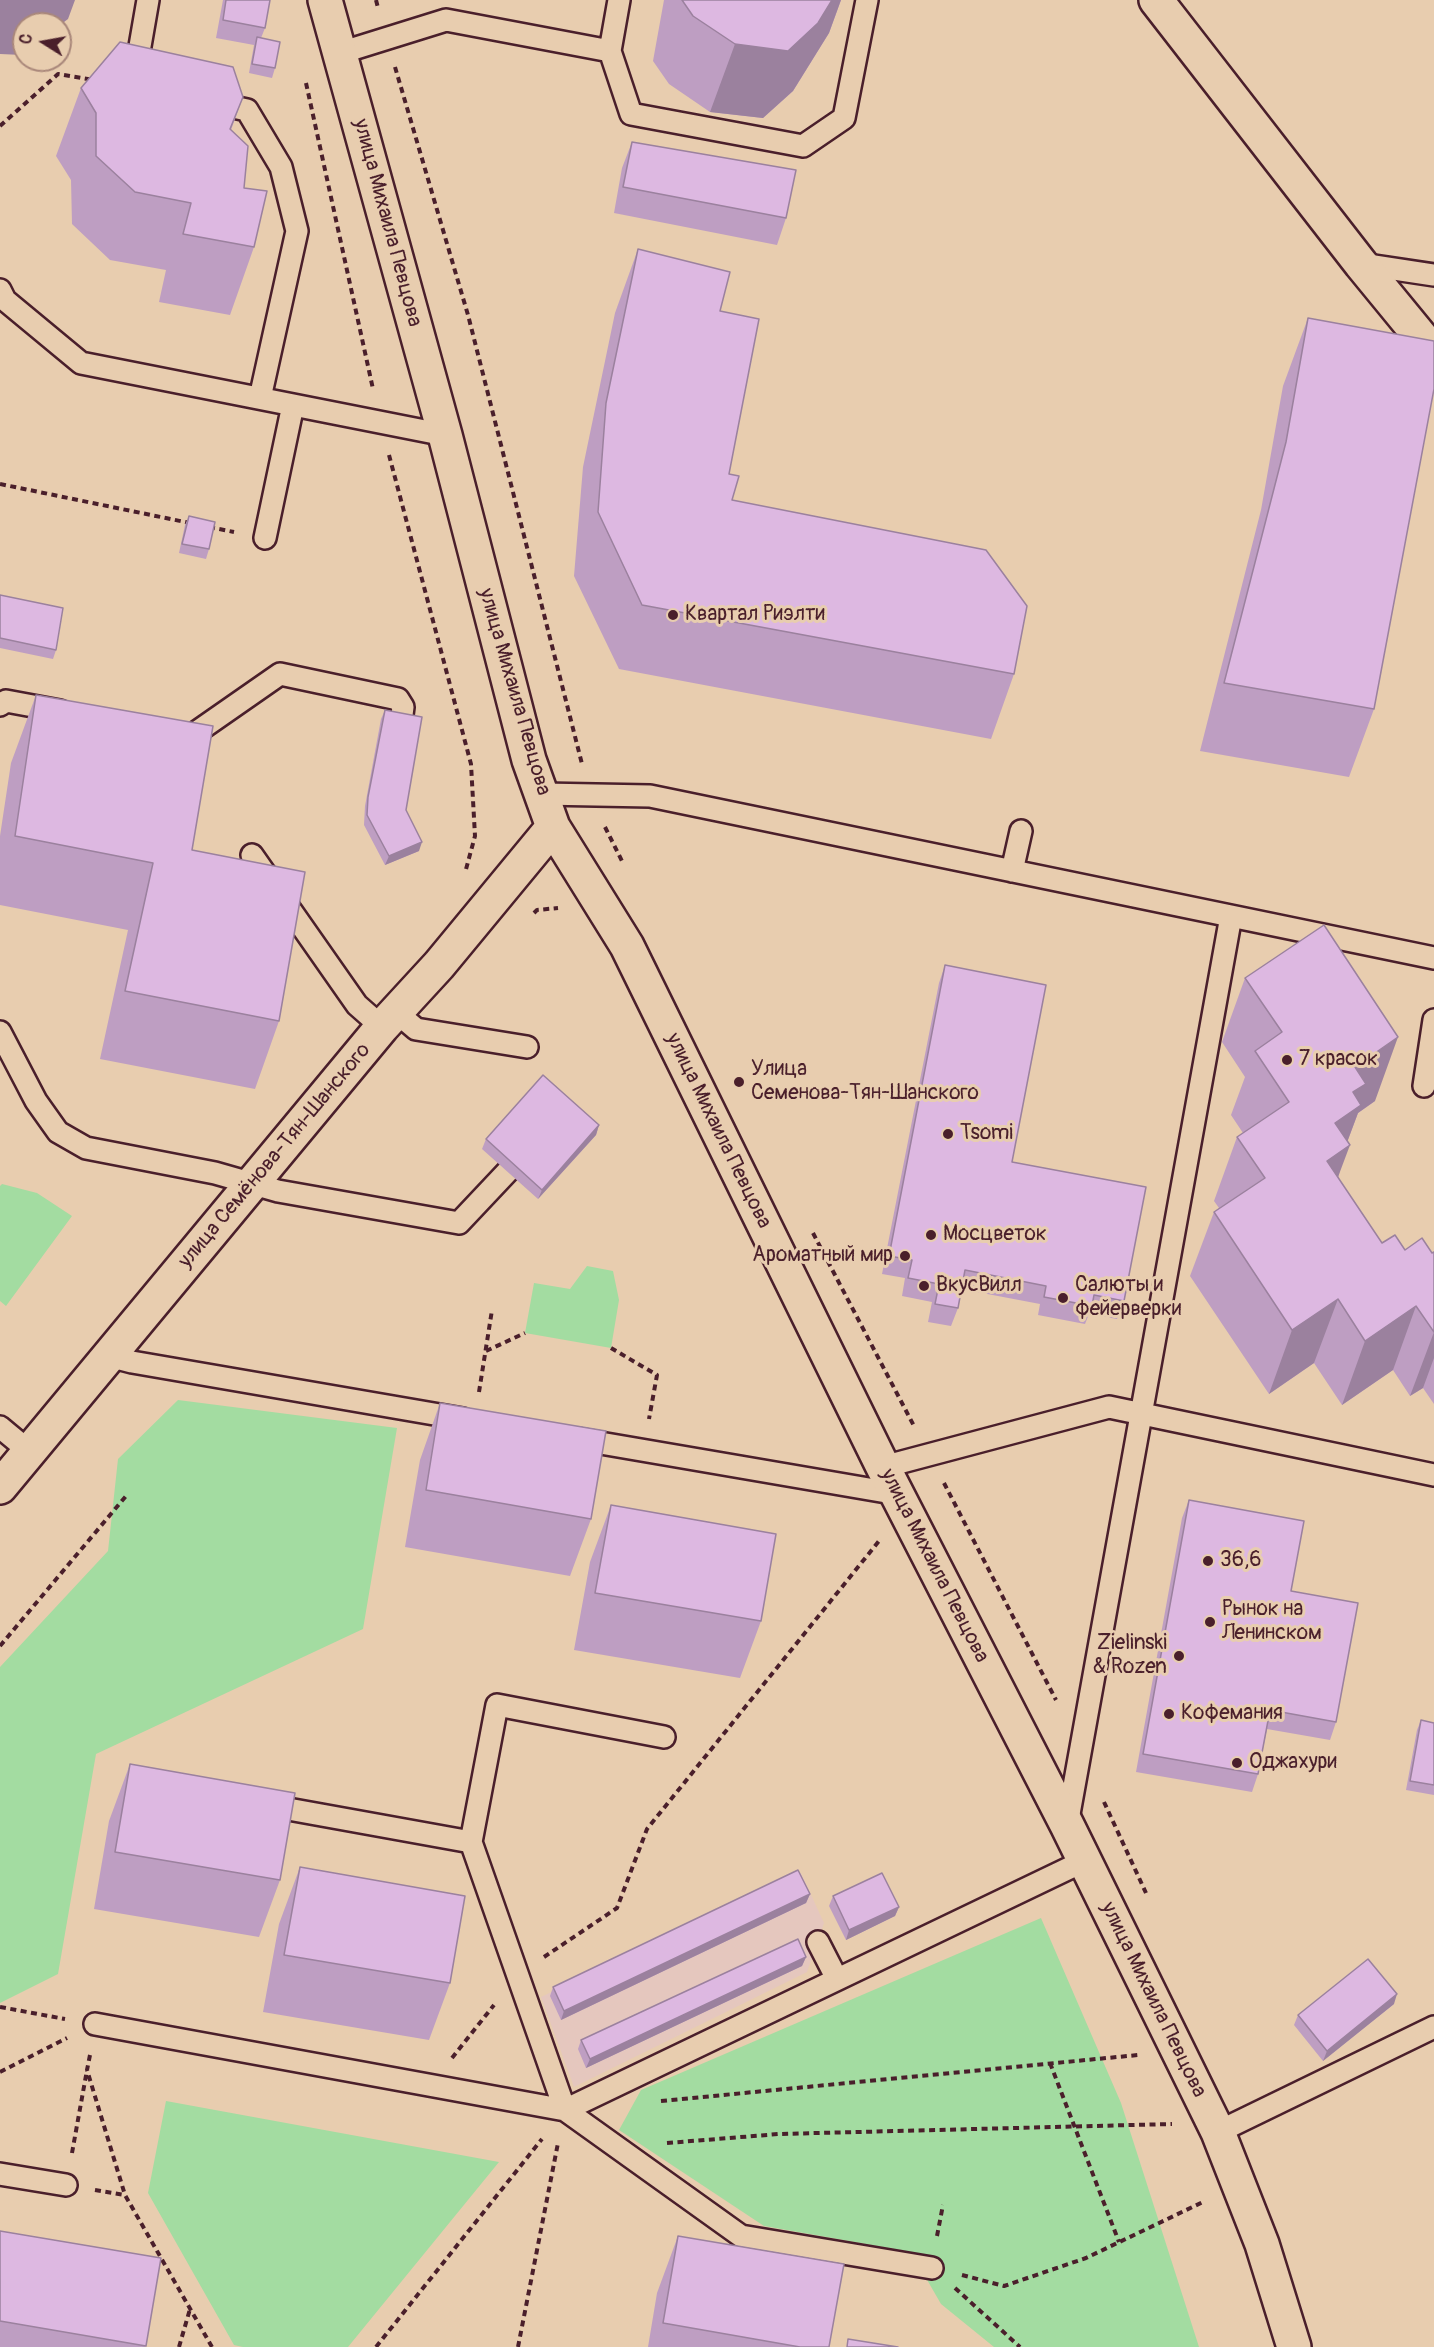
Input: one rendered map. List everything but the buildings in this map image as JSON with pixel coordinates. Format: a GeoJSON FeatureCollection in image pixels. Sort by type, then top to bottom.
{"type":"FeatureCollection","features":[{"type":"Feature","properties":{"kind":"street","name":"улица Михаила Певцова"},"geometry":{"type":"LineString","coordinates":[[325,0],[445,435],[529,760],[553,827],[627,946],[890,1481],[1067,1825],[1218,2132],[1262,2244],[1293,2347]]}},
{"type":"Feature","properties":{"kind":"street"},"geometry":{"type":"LineString","coordinates":[[1156,0],[1361,264],[1434,353]]}},
{"type":"Feature","properties":{"kind":"street","name":"улица Семёнова-Тян-Шанского"},"geometry":{"type":"LineString","coordinates":[[0,1487],[389,1019],[439,965],[553,827]]}},
{"type":"Feature","properties":{"kind":"lane"},"geometry":{"type":"LineString","coordinates":[[139,88],[148,0]]}},
{"type":"Feature","properties":{"kind":"lane"},"geometry":{"type":"LineString","coordinates":[[620,0],[610,51],[632,114],[803,146],[844,118],[867,0]]}},
{"type":"Feature","properties":{"kind":"lane"},"geometry":{"type":"LineString","coordinates":[[340,53],[446,20],[610,51]]}},
{"type":"Feature","properties":{"kind":"lane"},"geometry":{"type":"LineString","coordinates":[[190,98],[247,110],[281,167],[297,231],[260,399]]}},
{"type":"Feature","properties":{"kind":"lane"},"geometry":{"type":"LineString","coordinates":[[1361,264],[1434,275]]}},
{"type":"Feature","properties":{"kind":"lane"},"geometry":{"type":"LineString","coordinates":[[0,290],[5,300],[81,363],[445,435]]}},
{"type":"Feature","properties":{"kind":"lane"},"geometry":{"type":"LineString","coordinates":[[265,538],[293,405]]}},
{"type":"Feature","properties":{"kind":"lane"},"geometry":{"type":"LineString","coordinates":[[168,731],[191,736],[280,674],[398,699],[404,707],[401,723]]}},
{"type":"Feature","properties":{"kind":"lane"},"geometry":{"type":"LineString","coordinates":[[0,705],[6,701],[75,714]]}},
{"type":"Feature","properties":{"kind":"lane"},"geometry":{"type":"LineString","coordinates":[[542,794],[650,796],[1434,958]]}},
{"type":"Feature","properties":{"kind":"lane"},"geometry":{"type":"LineString","coordinates":[[1012,871],[1021,831]]}},
{"type":"Feature","properties":{"kind":"lane"},"geometry":{"type":"LineString","coordinates":[[252,855],[357,1005],[416,1029],[528,1047]]}},
{"type":"Feature","properties":{"kind":"lane"},"geometry":{"type":"LineString","coordinates":[[1067,1825],[1231,916]]}},
{"type":"Feature","properties":{"kind":"lane"},"geometry":{"type":"LineString","coordinates":[[1424,1086],[1434,1020]]}},
{"type":"Feature","properties":{"kind":"lane"},"geometry":{"type":"LineString","coordinates":[[0,1032],[36,1101],[58,1132],[86,1148],[215,1173],[278,1191],[459,1223],[508,1171]]}},
{"type":"Feature","properties":{"kind":"lane"},"geometry":{"type":"LineString","coordinates":[[109,1356],[479,1422]]}},
{"type":"Feature","properties":{"kind":"lane"},"geometry":{"type":"LineString","coordinates":[[553,1434],[644,1450],[890,1481],[930,1455],[1109,1407],[1434,1475]]}},
{"type":"Feature","properties":{"kind":"lane"},"geometry":{"type":"LineString","coordinates":[[0,1427],[30,1452]]}},
{"type":"Feature","properties":{"kind":"lane"},"geometry":{"type":"LineString","coordinates":[[565,2110],[471,1842],[497,1705],[664,1737]]}},
{"type":"Feature","properties":{"kind":"lane"},"geometry":{"type":"LineString","coordinates":[[252,1803],[471,1842]]}},
{"type":"Feature","properties":{"kind":"lane"},"geometry":{"type":"LineString","coordinates":[[565,2110],[1084,1861]]}},
{"type":"Feature","properties":{"kind":"lane"},"geometry":{"type":"LineString","coordinates":[[818,1942],[837,1979]]}},
{"type":"Feature","properties":{"kind":"lane"},"geometry":{"type":"LineString","coordinates":[[95,2024],[565,2110],[741,2236],[932,2268]]}},
{"type":"Feature","properties":{"kind":"lane"},"geometry":{"type":"LineString","coordinates":[[1218,2132],[1434,2027]]}},
{"type":"Feature","properties":{"kind":"lane"},"geometry":{"type":"LineString","coordinates":[[0,2174],[66,2185]]}},
{"type":"Feature","properties":{"kind":"path"},"geometry":{"type":"LineString","coordinates":[[376,0],[468,315],[590,795],[626,869]]}},
{"type":"Feature","properties":{"kind":"path"},"geometry":{"type":"LineString","coordinates":[[0,126],[58,74],[139,88]]}},
{"type":"Feature","properties":{"kind":"path"},"geometry":{"type":"LineString","coordinates":[[304,76],[380,422],[471,764],[475,836],[463,880]]}},
{"type":"Feature","properties":{"kind":"path"},"geometry":{"type":"LineString","coordinates":[[0,484],[196,524]]}},
{"type":"Feature","properties":{"kind":"path"},"geometry":{"type":"LineString","coordinates":[[207,526],[265,538]]}},
{"type":"Feature","properties":{"kind":"path"},"geometry":{"type":"LineString","coordinates":[[809,1225],[930,1455],[1080,1749],[1149,1900]]}},
{"type":"Feature","properties":{"kind":"path"},"geometry":{"type":"LineString","coordinates":[[479,1422],[492,1310]]}},
{"type":"Feature","properties":{"kind":"path"},"geometry":{"type":"LineString","coordinates":[[486,1351],[525,1334]]}},
{"type":"Feature","properties":{"kind":"path"},"geometry":{"type":"LineString","coordinates":[[611,1348],[657,1375],[644,1450]]}},
{"type":"Feature","properties":{"kind":"path"},"geometry":{"type":"LineString","coordinates":[[0,1646],[126,1496]]}},
{"type":"Feature","properties":{"kind":"path"},"geometry":{"type":"LineString","coordinates":[[430,2085],[518,1976],[617,1908],[646,1829],[883,1536]]}},
{"type":"Feature","properties":{"kind":"path"},"geometry":{"type":"LineString","coordinates":[[0,2007],[95,2024]]}},
{"type":"Feature","properties":{"kind":"path"},"geometry":{"type":"LineString","coordinates":[[95,2024],[66,2185],[125,2195]]}},
{"type":"Feature","properties":{"kind":"path"},"geometry":{"type":"LineString","coordinates":[[0,2072],[95,2024]]}},
{"type":"Feature","properties":{"kind":"path"},"geometry":{"type":"LineString","coordinates":[[660,2101],[1144,2054]]}},
{"type":"Feature","properties":{"kind":"path"},"geometry":{"type":"LineString","coordinates":[[1050,2063],[1119,2242]]}},
{"type":"Feature","properties":{"kind":"path"},"geometry":{"type":"LineString","coordinates":[[87,2070],[125,2195],[212,2347]]}},
{"type":"Feature","properties":{"kind":"path"},"geometry":{"type":"LineString","coordinates":[[376,2347],[565,2110]]}},
{"type":"Feature","properties":{"kind":"path"},"geometry":{"type":"LineString","coordinates":[[518,2347],[565,2110]]}},
{"type":"Feature","properties":{"kind":"path"},"geometry":{"type":"LineString","coordinates":[[617,2147],[779,2134],[1177,2124]]}},
{"type":"Feature","properties":{"kind":"path"},"geometry":{"type":"LineString","coordinates":[[932,2268],[1004,2286],[1086,2258],[1209,2199]]}},
{"type":"Feature","properties":{"kind":"path"},"geometry":{"type":"LineString","coordinates":[[932,2268],[1020,2347]]}},
{"type":"Feature","properties":{"kind":"path"},"geometry":{"type":"LineString","coordinates":[[178,2347],[190,2308]]}},
{"type":"Feature","properties":{"kind":"shaded area"},"geometry":{"type":"Polygon","coordinates":[[[801,1873],[824,1923],[807,1972],[574,2087],[541,1997],[801,1873]]]}},
{"type":"Feature","properties":{"kind":"green space"},"geometry":{"type":"Polygon","coordinates":[[[2,1184],[37,1193],[72,1216],[6,1306],[0,1301],[0,1186],[2,1184]]]}},
{"type":"Feature","properties":{"kind":"green space"},"geometry":{"type":"Polygon","coordinates":[[[587,1266],[613,1271],[619,1300],[611,1348],[525,1333],[534,1283],[570,1289],[587,1266]]]}},
{"type":"Feature","properties":{"kind":"green space"},"geometry":{"type":"Polygon","coordinates":[[[178,1400],[397,1428],[363,1629],[96,1754],[58,1974],[0,2003],[0,1667],[108,1551],[118,1459],[178,1400]]]}},
{"type":"Feature","properties":{"kind":"green space"},"geometry":{"type":"Polygon","coordinates":[[[1041,1918],[1121,2103],[1199,2347],[994,2347],[941,2304],[911,2252],[764,2226],[619,2130],[641,2090],[1041,1918]]]}},
{"type":"Feature","properties":{"kind":"green space"},"geometry":{"type":"Polygon","coordinates":[[[166,2101],[499,2162],[348,2347],[243,2347],[234,2345],[148,2193],[166,2101]]]}},
{"type":"Feature","properties":{"kind":"place","name":"Квартал Риэлти"},"geometry":{"type":"Point","coordinates":[673,615]}},
{"type":"Feature","properties":{"kind":"place","name":"7 красок"},"geometry":{"type":"Point","coordinates":[1287,1060]}},
{"type":"Feature","properties":{"kind":"place","name":"Улица Семенова-Тян-Шанского"},"geometry":{"type":"Point","coordinates":[739,1082]}},
{"type":"Feature","properties":{"kind":"place","name":"Tsomi"},"geometry":{"type":"Point","coordinates":[948,1134]}},
{"type":"Feature","properties":{"kind":"place","name":"Мосцветок"},"geometry":{"type":"Point","coordinates":[931,1235]}},
{"type":"Feature","properties":{"kind":"place","name":"Ароматный мир"},"geometry":{"type":"Point","coordinates":[905,1256]}},
{"type":"Feature","properties":{"kind":"place","name":"ВкусВилл"},"geometry":{"type":"Point","coordinates":[924,1286]}},
{"type":"Feature","properties":{"kind":"place","name":"Салюты и фейерверки"},"geometry":{"type":"Point","coordinates":[1063,1298]}},
{"type":"Feature","properties":{"kind":"place","name":"36,6"},"geometry":{"type":"Point","coordinates":[1208,1561]}},
{"type":"Feature","properties":{"kind":"place","name":"Рынок на Ленинском"},"geometry":{"type":"Point","coordinates":[1210,1622]}},
{"type":"Feature","properties":{"kind":"place","name":"Zielinski & Rozen"},"geometry":{"type":"Point","coordinates":[1179,1656]}},
{"type":"Feature","properties":{"kind":"place","name":"Кофемания"},"geometry":{"type":"Point","coordinates":[1169,1714]}},
{"type":"Feature","properties":{"kind":"place","name":"Оджахури"},"geometry":{"type":"Point","coordinates":[1237,1763]}}]}
